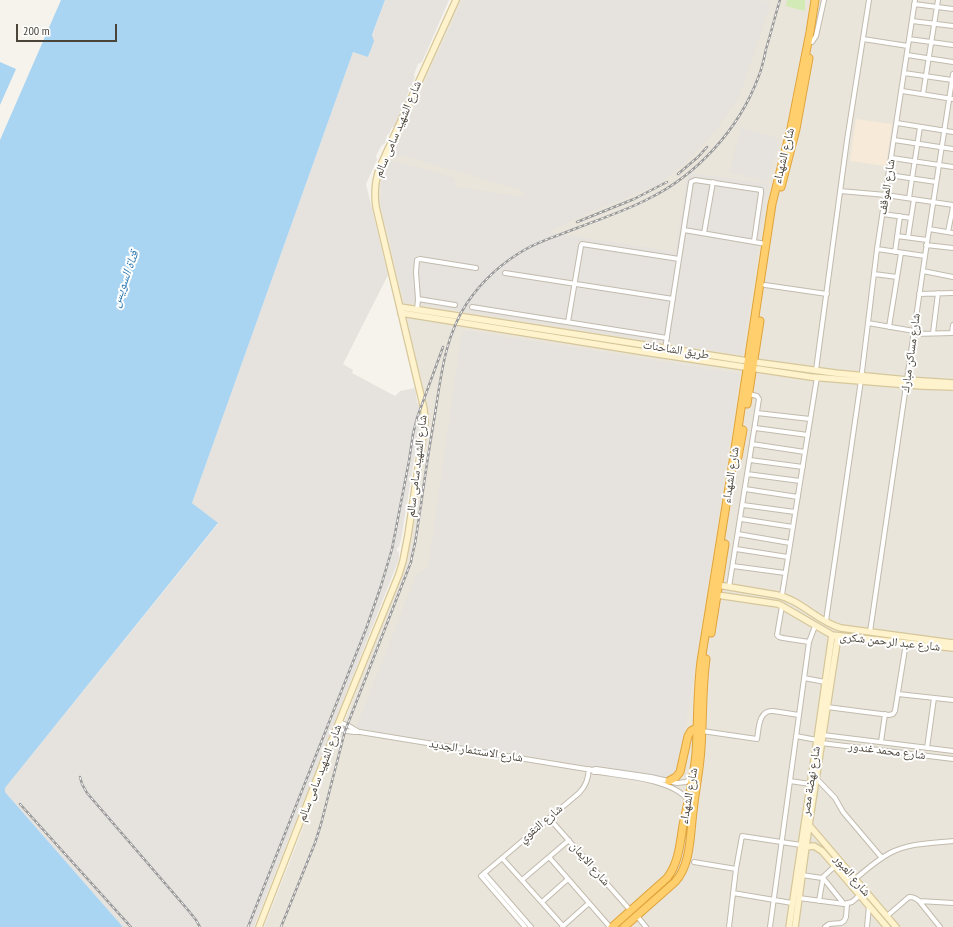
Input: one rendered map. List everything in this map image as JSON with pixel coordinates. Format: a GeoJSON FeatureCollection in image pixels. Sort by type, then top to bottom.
{"type":"FeatureCollection","features":[{"type":"Feature","properties":{"kind":"highway"},"geometry":{"type":"LineString","coordinates":[[802,70],[802,59],[811,0]]}},
{"type":"Feature","properties":{"kind":"highway","name":"شارع الشهداء"},"geometry":{"type":"LineString","coordinates":[[624,927],[634,913],[671,873],[678,851],[700,729],[704,676],[738,446],[765,285],[777,200],[796,129],[808,67],[815,14],[815,0]]}},
{"type":"Feature","properties":{"kind":"highway","name":"شارع الشهداء"},"geometry":{"type":"LineString","coordinates":[[611,927],[634,913],[675,882],[681,875],[685,866],[700,767],[700,670],[732,468],[749,394],[751,365],[766,244],[774,195],[791,128],[815,14],[820,0]]}},
{"type":"Feature","properties":{"kind":"highway"},"geometry":{"type":"LineString","coordinates":[[669,784],[680,772],[688,736],[691,732],[700,729]]}},
{"type":"Feature","properties":{"kind":"highway"},"geometry":{"type":"LineString","coordinates":[[678,851],[682,854],[688,851]]}},
{"type":"Feature","properties":{"kind":"highway"},"geometry":{"type":"LineString","coordinates":[[675,864],[679,862],[685,866]]}},
{"type":"Feature","properties":{"kind":"main road","name":"شارع الشهيد سامى سالم"},"geometry":{"type":"LineString","coordinates":[[259,927],[403,561],[425,416],[423,401],[376,207],[375,191],[380,167],[456,0]]}},
{"type":"Feature","properties":{"kind":"main road","name":"طريق الشاحنات"},"geometry":{"type":"LineString","coordinates":[[400,310],[417,310],[553,334]]}},
{"type":"Feature","properties":{"kind":"main road","name":"طريق الشاحنات"},"geometry":{"type":"LineString","coordinates":[[400,310],[751,365],[824,371],[835,376]]}},
{"type":"Feature","properties":{"kind":"main road","name":"طريق الشاحنات"},"geometry":{"type":"LineString","coordinates":[[651,350],[665,349],[820,378],[835,376],[907,382],[953,383]]}},
{"type":"Feature","properties":{"kind":"main road"},"geometry":{"type":"LineString","coordinates":[[820,378],[825,374],[824,371]]}},
{"type":"Feature","properties":{"kind":"main road","name":"طريق الشاحنات"},"geometry":{"type":"LineString","coordinates":[[907,382],[922,386],[953,387]]}},
{"type":"Feature","properties":{"kind":"main road","name":"شارع عبد الرحمن شكرى"},"geometry":{"type":"LineString","coordinates":[[718,585],[786,597],[826,621],[841,628],[918,641],[953,643]]}},
{"type":"Feature","properties":{"kind":"main road"},"geometry":{"type":"LineString","coordinates":[[727,596],[727,591],[730,587]]}},
{"type":"Feature","properties":{"kind":"main road","name":"شارع عبد الرحمن شكرى"},"geometry":{"type":"LineString","coordinates":[[717,595],[778,604],[815,626],[835,635],[906,643],[918,641]]}},
{"type":"Feature","properties":{"kind":"main road"},"geometry":{"type":"LineString","coordinates":[[792,611],[796,608],[797,603]]}},
{"type":"Feature","properties":{"kind":"main road"},"geometry":{"type":"LineString","coordinates":[[801,617],[806,609]]}},
{"type":"Feature","properties":{"kind":"main road","name":"شارع نهضة مصر"},"geometry":{"type":"LineString","coordinates":[[795,927],[802,875],[803,846],[810,784],[819,742],[823,735],[835,635]]}},
{"type":"Feature","properties":{"kind":"main road","name":"شارع عبد الرحمن شكرى"},"geometry":{"type":"LineString","coordinates":[[927,642],[953,648]]}},
{"type":"Feature","properties":{"kind":"main road","name":"شارع نهضة مصر"},"geometry":{"type":"LineString","coordinates":[[789,927],[803,846],[809,824],[816,778],[826,682],[831,661]]}},
{"type":"Feature","properties":{"kind":"main road","name":"شارع العبور"},"geometry":{"type":"LineString","coordinates":[[809,824],[860,895],[887,927]]}},
{"type":"Feature","properties":{"kind":"main road","name":"شارع العبور"},"geometry":{"type":"LineString","coordinates":[[803,846],[816,846],[836,866],[855,879],[896,927]]}},
{"type":"Feature","properties":{"kind":"street"},"geometry":{"type":"LineString","coordinates":[[812,42],[816,36],[824,0]]}},
{"type":"Feature","properties":{"kind":"street"},"geometry":{"type":"LineString","coordinates":[[816,370],[847,140],[869,0]]}},
{"type":"Feature","properties":{"kind":"street"},"geometry":{"type":"LineString","coordinates":[[923,94],[938,0]]}},
{"type":"Feature","properties":{"kind":"street"},"geometry":{"type":"LineString","coordinates":[[915,2],[953,9]]}},
{"type":"Feature","properties":{"kind":"street","name":"شارع الموقف"},"geometry":{"type":"LineString","coordinates":[[826,621],[861,378],[877,249],[915,2]]}},
{"type":"Feature","properties":{"kind":"street"},"geometry":{"type":"LineString","coordinates":[[912,21],[953,26]]}},
{"type":"Feature","properties":{"kind":"street"},"geometry":{"type":"LineString","coordinates":[[863,39],[908,46]]}},
{"type":"Feature","properties":{"kind":"street"},"geometry":{"type":"LineString","coordinates":[[909,39],[953,45]]}},
{"type":"Feature","properties":{"kind":"street"},"geometry":{"type":"LineString","coordinates":[[907,55],[953,62]]}},
{"type":"Feature","properties":{"kind":"street"},"geometry":{"type":"LineString","coordinates":[[904,73],[952,81]]}},
{"type":"Feature","properties":{"kind":"street","name":"شارع مساكن مبارك"},"geometry":{"type":"LineString","coordinates":[[870,632],[920,294],[924,256],[944,130],[951,98],[953,74]]}},
{"type":"Feature","properties":{"kind":"street"},"geometry":{"type":"LineString","coordinates":[[902,91],[951,98]]}},
{"type":"Feature","properties":{"kind":"street"},"geometry":{"type":"LineString","coordinates":[[897,123],[953,132]]}},
{"type":"Feature","properties":{"kind":"street"},"geometry":{"type":"LineString","coordinates":[[909,198],[920,127]]}},
{"type":"Feature","properties":{"kind":"street"},"geometry":{"type":"LineString","coordinates":[[894,140],[953,149]]}},
{"type":"Feature","properties":{"kind":"street"},"geometry":{"type":"LineString","coordinates":[[892,158],[953,167]]}},
{"type":"Feature","properties":{"kind":"street"},"geometry":{"type":"LineString","coordinates":[[889,175],[936,182]]}},
{"type":"Feature","properties":{"kind":"street"},"geometry":{"type":"LineString","coordinates":[[665,349],[691,182],[695,180],[713,182],[761,190],[762,192],[754,241]]}},
{"type":"Feature","properties":{"kind":"street"},"geometry":{"type":"LineString","coordinates":[[704,233],[713,182]]}},
{"type":"Feature","properties":{"kind":"street"},"geometry":{"type":"LineString","coordinates":[[840,191],[909,198],[953,206],[951,232],[929,228]]}},
{"type":"Feature","properties":{"kind":"street"},"geometry":{"type":"LineString","coordinates":[[908,237],[914,199]]}},
{"type":"Feature","properties":{"kind":"street"},"geometry":{"type":"LineString","coordinates":[[883,214],[911,218]]}},
{"type":"Feature","properties":{"kind":"street"},"geometry":{"type":"LineString","coordinates":[[895,252],[900,216]]}},
{"type":"Feature","properties":{"kind":"street"},"geometry":{"type":"LineString","coordinates":[[684,230],[766,244]]}},
{"type":"Feature","properties":{"kind":"street"},"geometry":{"type":"LineString","coordinates":[[897,236],[908,237],[953,248]]}},
{"type":"Feature","properties":{"kind":"street"},"geometry":{"type":"LineString","coordinates":[[568,322],[582,244],[679,258]]}},
{"type":"Feature","properties":{"kind":"street"},"geometry":{"type":"LineString","coordinates":[[877,249],[924,256]]}},
{"type":"Feature","properties":{"kind":"street"},"geometry":{"type":"LineString","coordinates":[[889,327],[901,253]]}},
{"type":"Feature","properties":{"kind":"street"},"geometry":{"type":"LineString","coordinates":[[417,310],[418,299],[416,272],[418,260],[476,268]]}},
{"type":"Feature","properties":{"kind":"street"},"geometry":{"type":"LineString","coordinates":[[923,271],[953,277]]}},
{"type":"Feature","properties":{"kind":"street"},"geometry":{"type":"LineString","coordinates":[[505,273],[673,299]]}},
{"type":"Feature","properties":{"kind":"street"},"geometry":{"type":"LineString","coordinates":[[874,274],[897,277]]}},
{"type":"Feature","properties":{"kind":"street"},"geometry":{"type":"LineString","coordinates":[[765,285],[826,294]]}},
{"type":"Feature","properties":{"kind":"street"},"geometry":{"type":"LineString","coordinates":[[920,294],[953,292]]}},
{"type":"Feature","properties":{"kind":"street"},"geometry":{"type":"LineString","coordinates":[[933,333],[938,293]]}},
{"type":"Feature","properties":{"kind":"street"},"geometry":{"type":"LineString","coordinates":[[418,299],[455,305]]}},
{"type":"Feature","properties":{"kind":"street"},"geometry":{"type":"LineString","coordinates":[[472,307],[667,338]]}},
{"type":"Feature","properties":{"kind":"street"},"geometry":{"type":"LineString","coordinates":[[868,323],[914,332],[933,333],[953,333],[953,324]]}},
{"type":"Feature","properties":{"kind":"street"},"geometry":{"type":"LineString","coordinates":[[782,596],[810,419],[820,378]]}},
{"type":"Feature","properties":{"kind":"street"},"geometry":{"type":"LineString","coordinates":[[730,587],[759,399],[757,396],[749,394]]}},
{"type":"Feature","properties":{"kind":"street"},"geometry":{"type":"LineString","coordinates":[[757,412],[810,419]]}},
{"type":"Feature","properties":{"kind":"street"},"geometry":{"type":"LineString","coordinates":[[755,428],[808,436]]}},
{"type":"Feature","properties":{"kind":"street"},"geometry":{"type":"LineString","coordinates":[[752,444],[805,452]]}},
{"type":"Feature","properties":{"kind":"street"},"geometry":{"type":"LineString","coordinates":[[750,460],[802,467]]}},
{"type":"Feature","properties":{"kind":"street"},"geometry":{"type":"LineString","coordinates":[[748,474],[800,481]]}},
{"type":"Feature","properties":{"kind":"street"},"geometry":{"type":"LineString","coordinates":[[745,489],[798,497]]}},
{"type":"Feature","properties":{"kind":"street"},"geometry":{"type":"LineString","coordinates":[[743,504],[795,512]]}},
{"type":"Feature","properties":{"kind":"street"},"geometry":{"type":"LineString","coordinates":[[741,519],[793,527]]}},
{"type":"Feature","properties":{"kind":"street"},"geometry":{"type":"LineString","coordinates":[[738,534],[790,543]]}},
{"type":"Feature","properties":{"kind":"street"},"geometry":{"type":"LineString","coordinates":[[736,549],[788,557]]}},
{"type":"Feature","properties":{"kind":"street"},"geometry":{"type":"LineString","coordinates":[[733,566],[785,573]]}},
{"type":"Feature","properties":{"kind":"street"},"geometry":{"type":"LineString","coordinates":[[782,606],[777,635],[782,638],[809,642]]}},
{"type":"Feature","properties":{"kind":"street"},"geometry":{"type":"LineString","coordinates":[[770,927],[809,642],[815,626]]}},
{"type":"Feature","properties":{"kind":"street"},"geometry":{"type":"LineString","coordinates":[[827,707],[889,715],[893,714],[895,711],[906,643]]}},
{"type":"Feature","properties":{"kind":"street"},"geometry":{"type":"LineString","coordinates":[[804,678],[826,682]]}},
{"type":"Feature","properties":{"kind":"street"},"geometry":{"type":"LineString","coordinates":[[898,694],[953,700]]}},
{"type":"Feature","properties":{"kind":"street"},"geometry":{"type":"LineString","coordinates":[[927,748],[934,698]]}},
{"type":"Feature","properties":{"kind":"street"},"geometry":{"type":"LineString","coordinates":[[700,729],[757,739],[762,715],[765,712],[773,711],[799,715]]}},
{"type":"Feature","properties":{"kind":"street"},"geometry":{"type":"LineString","coordinates":[[881,742],[885,714]]}},
{"type":"Feature","properties":{"kind":"street","name":"شارع الاستثمار الجديد"},"geometry":{"type":"LineString","coordinates":[[339,722],[360,732]]}},
{"type":"Feature","properties":{"kind":"street","name":"شارع الاستثمار الجديد"},"geometry":{"type":"LineString","coordinates":[[337,728],[344,731],[360,732],[591,770],[596,769],[651,777],[669,784],[688,800]]}},
{"type":"Feature","properties":{"kind":"street","name":"شارع محمد غندور"},"geometry":{"type":"LineString","coordinates":[[823,735],[953,751]]}},
{"type":"Feature","properties":{"kind":"street","name":"شارع محمد غندور"},"geometry":{"type":"LineString","coordinates":[[796,736],[819,742],[953,760]]}},
{"type":"Feature","properties":{"kind":"street","name":"شارع التقوي"},"geometry":{"type":"LineString","coordinates":[[528,926],[483,875],[584,788],[591,770]]}},
{"type":"Feature","properties":{"kind":"street","name":"شارع الاستثمار الجديد"},"geometry":{"type":"LineString","coordinates":[[669,784],[686,782],[692,777]]}},
{"type":"Feature","properties":{"kind":"street"},"geometry":{"type":"LineString","coordinates":[[816,778],[835,798],[843,812],[882,858]]}},
{"type":"Feature","properties":{"kind":"street"},"geometry":{"type":"LineString","coordinates":[[790,781],[810,784]]}},
{"type":"Feature","properties":{"kind":"street","name":"شارع الايمان"},"geometry":{"type":"LineString","coordinates":[[549,818],[646,927]]}},
{"type":"Feature","properties":{"kind":"street"},"geometry":{"type":"LineString","coordinates":[[729,927],[736,869],[742,836],[803,846]]}},
{"type":"Feature","properties":{"kind":"street"},"geometry":{"type":"LineString","coordinates":[[522,880],[569,840]]}},
{"type":"Feature","properties":{"kind":"street"},"geometry":{"type":"LineString","coordinates":[[855,879],[882,858],[896,850],[912,845],[953,841]]}},
{"type":"Feature","properties":{"kind":"street"},"geometry":{"type":"LineString","coordinates":[[549,857],[589,904],[611,927]]}},
{"type":"Feature","properties":{"kind":"street"},"geometry":{"type":"LineString","coordinates":[[502,858],[563,926],[589,904]]}},
{"type":"Feature","properties":{"kind":"street"},"geometry":{"type":"LineString","coordinates":[[694,862],[736,869]]}},
{"type":"Feature","properties":{"kind":"street"},"geometry":{"type":"LineString","coordinates":[[819,901],[823,878],[836,866]]}},
{"type":"Feature","properties":{"kind":"street"},"geometry":{"type":"LineString","coordinates":[[802,875],[823,878],[846,904],[846,917],[844,921],[829,924],[825,927]]}},
{"type":"Feature","properties":{"kind":"street"},"geometry":{"type":"LineString","coordinates":[[542,902],[568,880]]}},
{"type":"Feature","properties":{"kind":"street"},"geometry":{"type":"LineString","coordinates":[[733,893],[792,903]]}},
{"type":"Feature","properties":{"kind":"street"},"geometry":{"type":"LineString","coordinates":[[799,898],[846,904],[860,895]]}},
{"type":"Feature","properties":{"kind":"street"},"geometry":{"type":"LineString","coordinates":[[887,916],[909,897],[914,897],[940,927]]}},
{"type":"Feature","properties":{"kind":"street"},"geometry":{"type":"LineString","coordinates":[[919,901],[953,903]]}},
{"type":"Feature","properties":{"kind":"street"},"geometry":{"type":"LineString","coordinates":[[869,906],[867,927],[870,927]]}},
{"type":"Feature","properties":{"kind":"shaded area"},"geometry":{"type":"Polygon","coordinates":[[[385,0],[449,0],[422,62],[418,64],[414,75],[415,77],[394,127],[392,127],[387,135],[385,143],[381,146],[376,156],[377,160],[366,184],[388,275],[343,364],[353,370],[352,373],[395,396],[400,391],[415,388],[417,402],[422,410],[401,540],[399,547],[397,548],[397,551],[399,552],[399,559],[254,927],[123,927],[5,792],[5,788],[218,524],[192,503],[353,52],[369,57],[372,36],[385,0]]]}},
{"type":"Feature","properties":{"kind":"shaded area"},"geometry":{"type":"Polygon","coordinates":[[[457,0],[953,0],[953,927],[264,927],[301,833],[311,803],[348,713],[409,542],[421,474],[428,412],[378,211],[377,190],[379,178],[390,151],[457,0]]]}},
{"type":"Feature","properties":{"kind":"shaded area"},"geometry":{"type":"Polygon","coordinates":[[[463,0],[762,0],[771,3],[740,95],[714,133],[683,165],[656,186],[593,211],[549,232],[675,252],[687,178],[691,173],[768,184],[742,355],[407,302],[404,300],[381,204],[382,175],[386,175],[391,160],[455,178],[454,186],[523,197],[523,191],[401,155],[399,157],[393,155],[463,0]]]}},
{"type":"Feature","properties":{"kind":"shaded area"},"geometry":{"type":"Polygon","coordinates":[[[856,119],[892,124],[886,166],[850,161],[856,119]]]}},
{"type":"Feature","properties":{"kind":"shaded area"},"geometry":{"type":"Polygon","coordinates":[[[741,128],[780,139],[768,182],[729,172],[741,128]]]}},
{"type":"Feature","properties":{"kind":"shaded area"},"geometry":{"type":"Polygon","coordinates":[[[462,330],[740,374],[678,775],[675,780],[356,728],[416,575],[428,568],[462,330]]]}},
{"type":"Feature","properties":{"kind":"green space"},"geometry":{"type":"Polygon","coordinates":[[[787,0],[805,0],[805,11],[786,6],[787,0]]]}},
{"type":"Feature","properties":{"kind":"water","name":"قناة السويس"},"geometry":{"type":"Polygon","coordinates":[[[61,0],[385,0],[372,35],[374,41],[368,57],[353,52],[192,503],[218,523],[5,788],[5,792],[123,927],[0,927],[0,140],[61,0]]]}},
{"type":"Feature","properties":{"kind":"water"},"geometry":{"type":"Polygon","coordinates":[[[0,62],[16,69],[0,105],[0,62]]]}},
{"type":"Feature","properties":{"kind":"railway"},"geometry":{"type":"LineString","coordinates":[[281,927],[315,843],[345,731],[411,562],[416,540],[442,371],[449,343],[460,316],[467,303],[486,280],[517,254],[538,243],[648,199],[666,189],[699,164],[728,132],[750,97],[761,71],[780,0]]}},
{"type":"Feature","properties":{"kind":"railway"},"geometry":{"type":"LineString","coordinates":[[678,174],[707,147]]}},
{"type":"Feature","properties":{"kind":"railway"},"geometry":{"type":"LineString","coordinates":[[577,222],[634,199],[667,182]]}},
{"type":"Feature","properties":{"kind":"railway"},"geometry":{"type":"LineString","coordinates":[[248,927],[366,629],[381,586],[392,549],[417,418],[443,347]]}},
{"type":"Feature","properties":{"kind":"railway"},"geometry":{"type":"LineString","coordinates":[[80,777],[87,793],[188,910],[200,927]]}},
{"type":"Feature","properties":{"kind":"railway"},"geometry":{"type":"LineString","coordinates":[[20,804],[131,927]]}}]}
